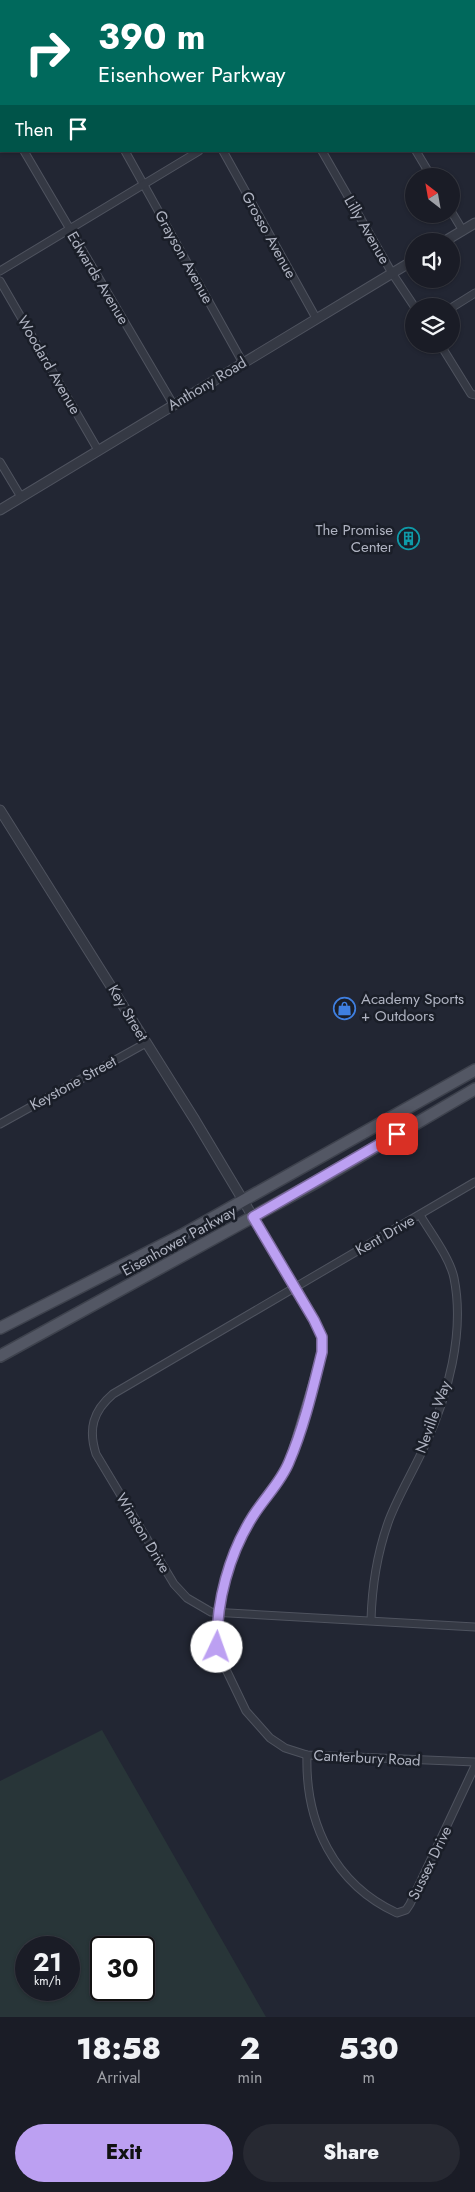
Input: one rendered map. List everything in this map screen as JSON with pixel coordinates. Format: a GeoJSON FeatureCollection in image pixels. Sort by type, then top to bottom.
{"type":"FeatureCollection","features":[{"type":"Feature","properties":{"kind":"main road","name":"Eisenhower Parkway"},"geometry":{"type":"LineString","coordinates":[[0,1328],[244,1201],[475,1070]]}},
{"type":"Feature","properties":{"kind":"main road","name":"Eisenhower Parkway"},"geometry":{"type":"LineString","coordinates":[[0,1356],[253,1217],[475,1089]]}},
{"type":"Feature","properties":{"kind":"street","name":"Edwards Avenue"},"geometry":{"type":"LineString","coordinates":[[25,152],[173,404]]}},
{"type":"Feature","properties":{"kind":"street","name":"Grayson Avenue"},"geometry":{"type":"LineString","coordinates":[[127,152],[243,363]]}},
{"type":"Feature","properties":{"kind":"street"},"geometry":{"type":"LineString","coordinates":[[0,271],[197,152]]}},
{"type":"Feature","properties":{"kind":"street","name":"Grosso Avenue"},"geometry":{"type":"LineString","coordinates":[[224,152],[316,318]]}},
{"type":"Feature","properties":{"kind":"street","name":"Lilly Avenue"},"geometry":{"type":"LineString","coordinates":[[323,152],[392,273],[409,298]]}},
{"type":"Feature","properties":{"kind":"street"},"geometry":{"type":"LineString","coordinates":[[417,152],[426,168]]}},
{"type":"Feature","properties":{"kind":"street"},"geometry":{"type":"LineString","coordinates":[[458,223],[463,231]]}},
{"type":"Feature","properties":{"kind":"street"},"geometry":{"type":"LineString","coordinates":[[459,233],[475,223]]}},
{"type":"Feature","properties":{"kind":"street","name":"Anthony Road"},"geometry":{"type":"LineString","coordinates":[[0,510],[405,265]]}},
{"type":"Feature","properties":{"kind":"street","name":"Woodard Avenue"},"geometry":{"type":"LineString","coordinates":[[0,281],[98,450]]}},
{"type":"Feature","properties":{"kind":"street"},"geometry":{"type":"LineString","coordinates":[[460,302],[475,293]]}},
{"type":"Feature","properties":{"kind":"street"},"geometry":{"type":"LineString","coordinates":[[446,353],[472,394],[475,395]]}},
{"type":"Feature","properties":{"kind":"street"},"geometry":{"type":"LineString","coordinates":[[0,462],[21,497]]}},
{"type":"Feature","properties":{"kind":"street","name":"Key Street"},"geometry":{"type":"LineString","coordinates":[[0,810],[253,1217]]}},
{"type":"Feature","properties":{"kind":"street","name":"Keystone Street"},"geometry":{"type":"LineString","coordinates":[[0,1124],[146,1043]]}},
{"type":"Feature","properties":{"kind":"street","name":"Kent Drive"},"geometry":{"type":"LineString","coordinates":[[295,1287],[475,1182]]}},
{"type":"Feature","properties":{"kind":"street","name":"Neville Way"},"geometry":{"type":"LineString","coordinates":[[371,1620],[374,1574],[383,1538],[398,1498],[426,1444],[440,1404],[453,1353],[457,1314],[454,1277],[420,1215]]}},
{"type":"Feature","properties":{"kind":"street","name":"Canterbury Road"},"geometry":{"type":"LineString","coordinates":[[253,1217],[295,1287],[322,1337],[322,1352],[289,1462],[241,1537],[227,1574],[217,1630],[217,1647],[231,1683],[246,1711],[270,1738],[285,1748],[307,1755],[475,1764]]}},
{"type":"Feature","properties":{"kind":"street","name":"Winston Drive"},"geometry":{"type":"LineString","coordinates":[[295,1287],[113,1394],[99,1408],[92,1426],[92,1441],[96,1454],[174,1584],[187,1598],[211,1612],[475,1627]]}},
{"type":"Feature","properties":{"kind":"street","name":"Sussex Drive"},"geometry":{"type":"LineString","coordinates":[[307,1755],[312,1813],[320,1836],[344,1874],[364,1892],[398,1913],[406,1910],[410,1904],[475,1764]]}},
{"type":"Feature","properties":{"kind":"shaded area"},"geometry":{"type":"Polygon","coordinates":[[[102,1730],[266,2017],[0,2017],[0,1781],[102,1730]]]}},
{"type":"Feature","properties":{"kind":"place","name":"The Promise Center"},"geometry":{"type":"Point","coordinates":[409,539]}},
{"type":"Feature","properties":{"kind":"place","name":"Academy Sports + Outdoors"},"geometry":{"type":"Point","coordinates":[345,1008]}},
{"type":"Feature","properties":{"kind":"route"},"geometry":{"type":"LineString","coordinates":[[217,1647],[217,1630],[223,1592],[233,1556],[252,1517],[280,1479],[289,1462],[316,1378],[322,1352],[322,1337],[314,1320],[253,1217],[397,1134]]}}]}
